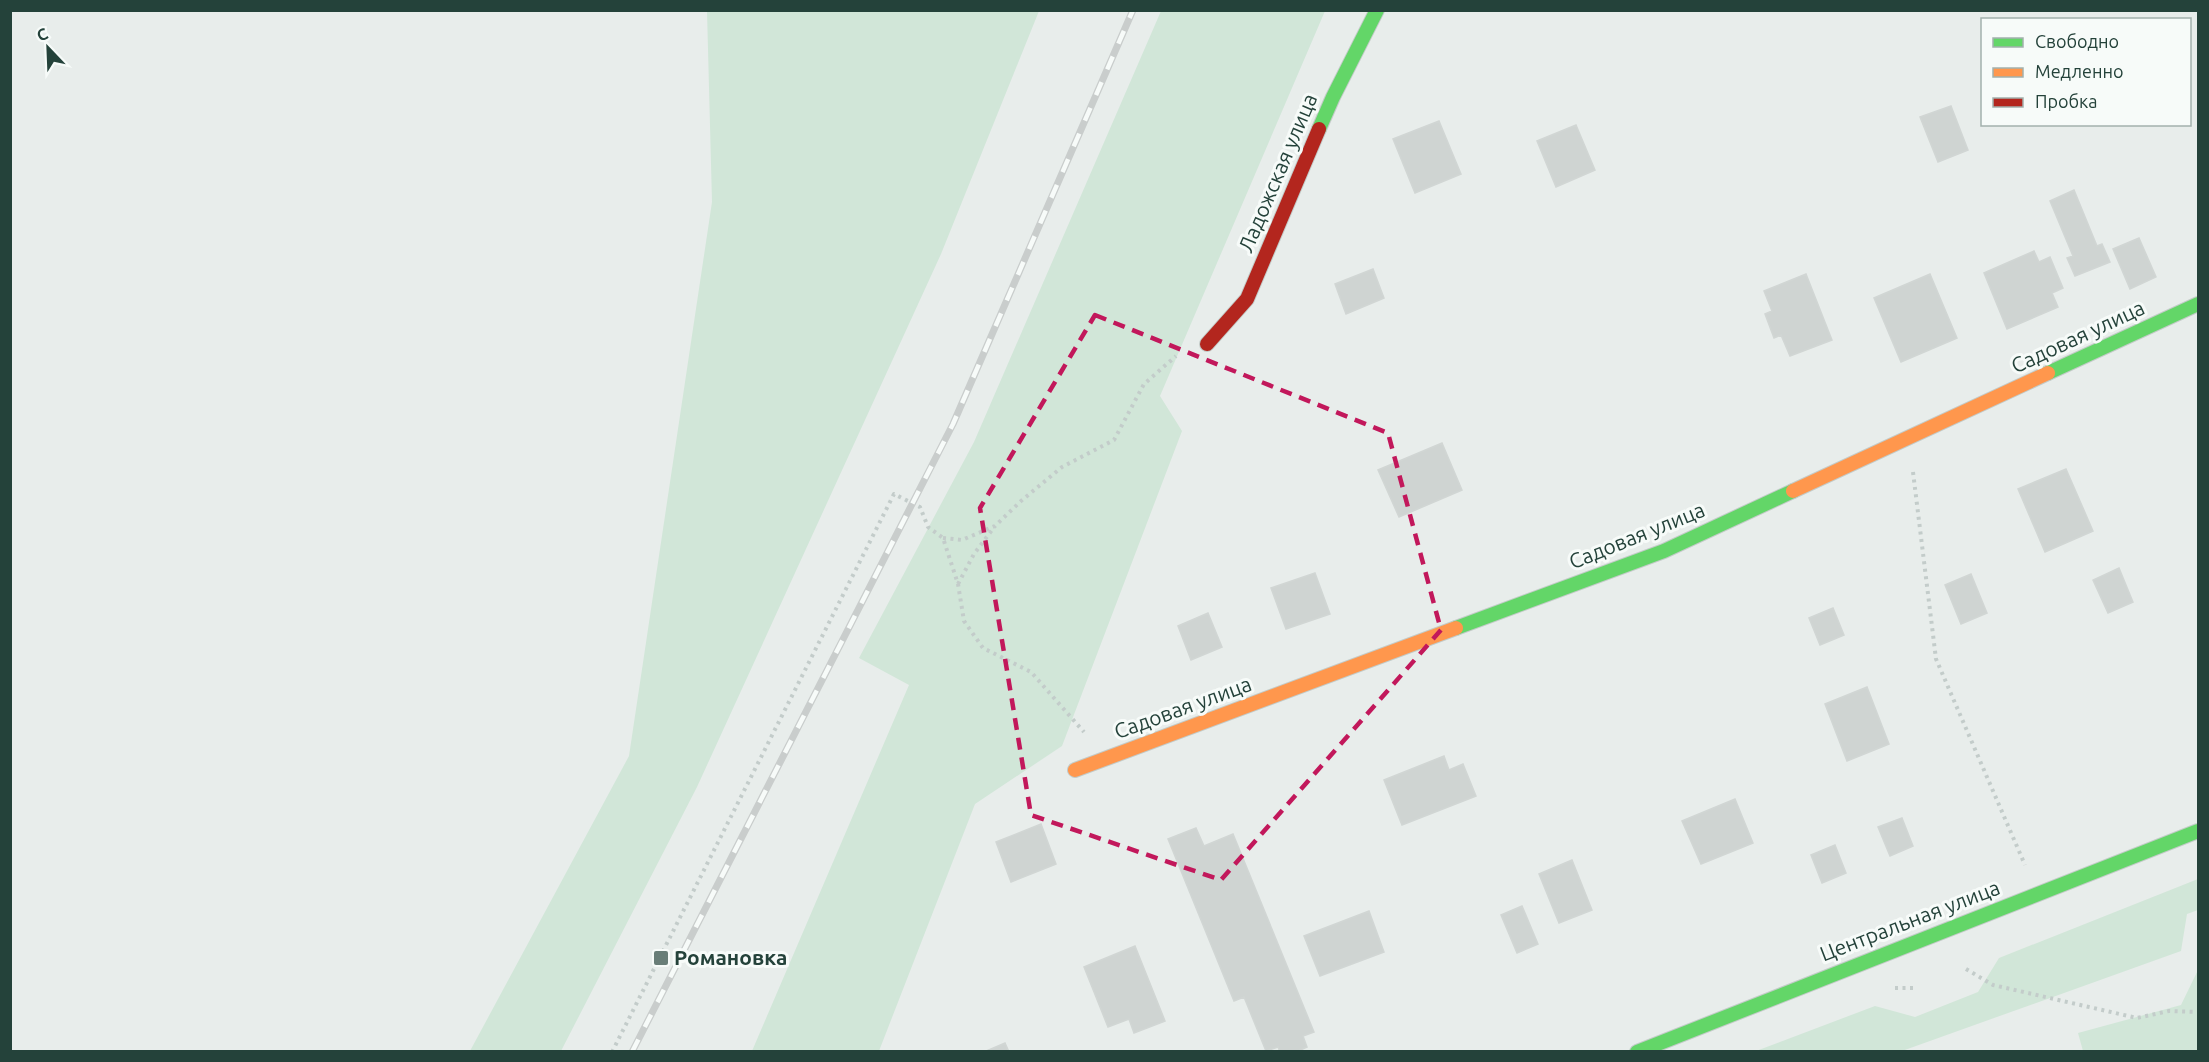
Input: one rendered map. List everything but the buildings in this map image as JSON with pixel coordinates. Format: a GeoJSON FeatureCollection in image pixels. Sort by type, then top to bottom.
{"type":"FeatureCollection","features":[{"type":"Feature","properties":{"kind":"street","name":"Ладожская улица"},"geometry":{"type":"LineString","coordinates":[[1208,344],[1247,299],[1333,97],[1377,10]]}},
{"type":"Feature","properties":{"kind":"street","name":"Садовая улица"},"geometry":{"type":"LineString","coordinates":[[1075,770],[1664,551],[2199,304]]}},
{"type":"Feature","properties":{"kind":"street","name":"Центральная улица"},"geometry":{"type":"LineString","coordinates":[[1637,1052],[2199,831]]}},
{"type":"Feature","properties":{"kind":"path"},"geometry":{"type":"LineString","coordinates":[[958,584],[974,554],[995,526],[1062,467],[1114,440],[1144,384],[1181,352],[1208,344]]}},
{"type":"Feature","properties":{"kind":"path"},"geometry":{"type":"LineString","coordinates":[[1908,438],[1936,658],[2037,894]]}},
{"type":"Feature","properties":{"kind":"path"},"geometry":{"type":"LineString","coordinates":[[612,1052],[894,494],[920,507],[928,527],[943,538],[962,540],[995,526]]}},
{"type":"Feature","properties":{"kind":"path"},"geometry":{"type":"LineString","coordinates":[[943,538],[958,584],[964,621],[983,648],[1031,672],[1089,739],[1099,762]]}},
{"type":"Feature","properties":{"kind":"path"},"geometry":{"type":"LineString","coordinates":[[1966,969],[1993,985],[2137,1018],[2169,1011],[2199,1012]]}},
{"type":"Feature","properties":{"kind":"highlighted area"},"geometry":{"type":"Polygon","coordinates":[[[1095,315],[1388,433],[1441,630],[1221,880],[1031,815],[980,508],[1095,315]]]}},
{"type":"Feature","properties":{"kind":"green space"},"geometry":{"type":"Polygon","coordinates":[[[707,11],[1039,11],[941,254],[697,787],[561,1051],[470,1051],[629,756],[712,202],[707,11]]]}},
{"type":"Feature","properties":{"kind":"green space"},"geometry":{"type":"Polygon","coordinates":[[[1161,11],[1325,11],[1160,396],[1182,431],[1062,746],[975,804],[879,1051],[752,1051],[909,685],[859,658],[974,442],[1161,11]]]}},
{"type":"Feature","properties":{"kind":"green space"},"geometry":{"type":"Polygon","coordinates":[[[2198,879],[2198,910],[2187,914],[2181,951],[1902,1051],[1756,1051],[1875,1006],[1915,1017],[1978,992],[1999,958],[2198,879]]]}},
{"type":"Feature","properties":{"kind":"green space"},"geometry":{"type":"Polygon","coordinates":[[[2198,970],[2198,1051],[2083,1051],[2078,1033],[2181,1005],[2198,970]]]}},
{"type":"Feature","properties":{"kind":"railway"},"geometry":{"type":"LineString","coordinates":[[632,1052],[953,424],[1133,10]]}},
{"type":"Feature","properties":{"kind":"traffic: fast"},"geometry":{"type":"LineString","coordinates":[[1319,129],[1377,10]]}},
{"type":"Feature","properties":{"kind":"traffic: fast"},"geometry":{"type":"LineString","coordinates":[[2048,373],[2198,304]]}},
{"type":"Feature","properties":{"kind":"traffic: fast"},"geometry":{"type":"LineString","coordinates":[[1456,628],[1664,551],[1793,491]]}},
{"type":"Feature","properties":{"kind":"traffic: fast"},"geometry":{"type":"LineString","coordinates":[[1637,1052],[2198,831]]}},
{"type":"Feature","properties":{"kind":"traffic: slow"},"geometry":{"type":"LineString","coordinates":[[1793,491],[2048,373]]}},
{"type":"Feature","properties":{"kind":"traffic: slow"},"geometry":{"type":"LineString","coordinates":[[1075,770],[1456,628]]}},
{"type":"Feature","properties":{"kind":"traffic: jam"},"geometry":{"type":"LineString","coordinates":[[1207,344],[1247,299],[1319,129]]}},
{"type":"Feature","properties":{"kind":"place","name":"Романовка"},"geometry":{"type":"Point","coordinates":[661,958]}}]}
